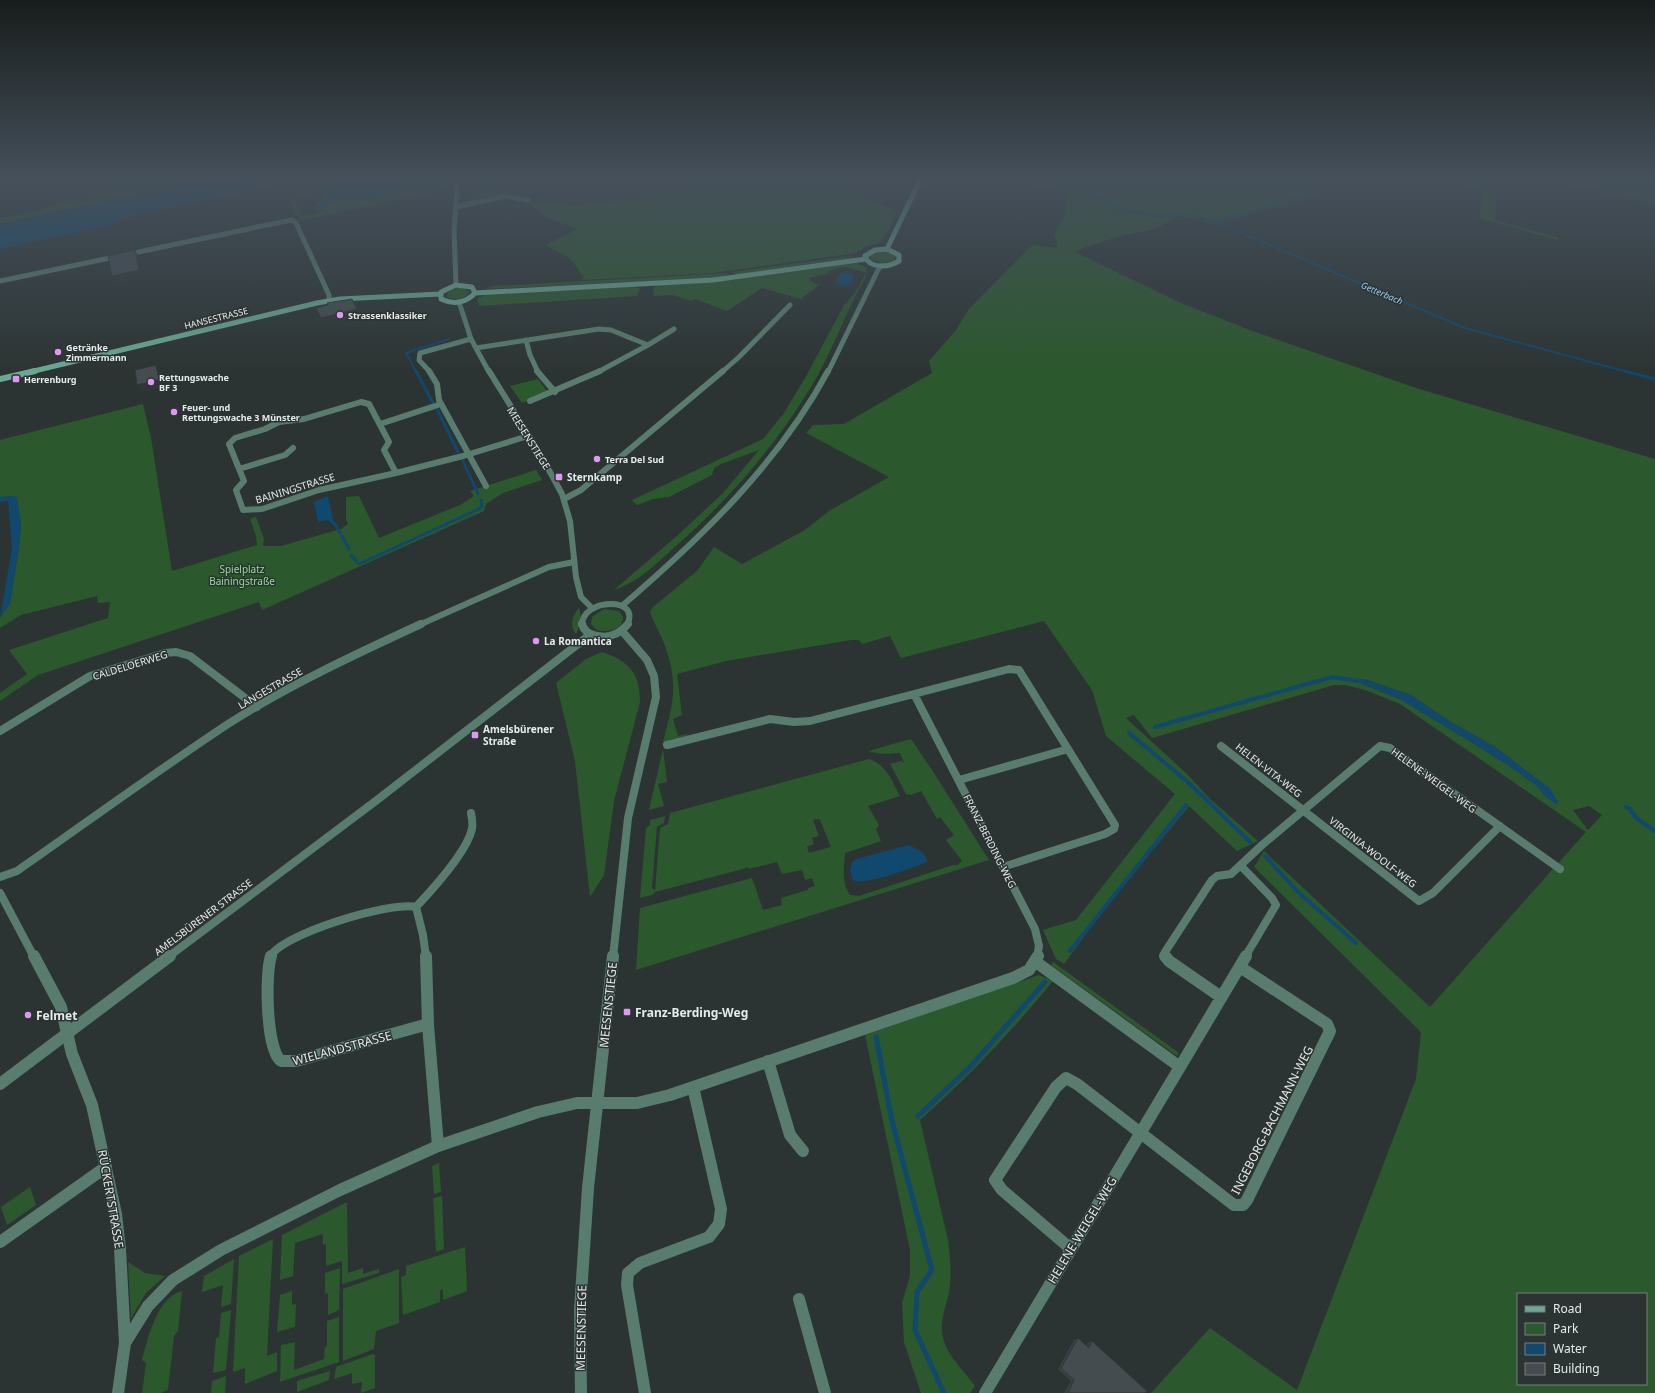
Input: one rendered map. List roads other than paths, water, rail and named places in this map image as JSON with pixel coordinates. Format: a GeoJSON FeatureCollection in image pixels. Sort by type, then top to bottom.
{"type":"FeatureCollection","features":[{"type":"Feature","properties":{"kind":"main road"},"geometry":{"type":"LineString","coordinates":[[886,249],[889,243]]}},
{"type":"Feature","properties":{"kind":"main road"},"geometry":{"type":"LineString","coordinates":[[460,302],[471,297],[475,293],[713,280],[866,259],[871,263],[880,266],[893,264],[900,259],[897,253],[886,249],[870,251],[865,256],[866,259]]}},
{"type":"Feature","properties":{"kind":"main road"},"geometry":{"type":"LineString","coordinates":[[456,285],[472,287],[475,293]]}},
{"type":"Feature","properties":{"kind":"main road","name":"HANSESTRASSE"},"geometry":{"type":"LineString","coordinates":[[0,379],[329,300],[440,294],[447,288],[456,285]]}},
{"type":"Feature","properties":{"kind":"main road","name":"HANSESTRASSE"},"geometry":{"type":"LineString","coordinates":[[440,294],[441,299],[460,302]]}},
{"type":"Feature","properties":{"kind":"street"},"geometry":{"type":"LineString","coordinates":[[0,281],[181,243]]}},
{"type":"Feature","properties":{"kind":"street"},"geometry":{"type":"LineString","coordinates":[[305,243],[329,295],[329,300]]}},
{"type":"Feature","properties":{"kind":"street"},"geometry":{"type":"LineString","coordinates":[[454,243],[456,285]]}},
{"type":"Feature","properties":{"kind":"street"},"geometry":{"type":"LineString","coordinates":[[623,605],[694,543],[729,508],[777,450],[795,425],[826,376],[880,266]]}},
{"type":"Feature","properties":{"kind":"street","name":"MEESENSTIEGE"},"geometry":{"type":"LineString","coordinates":[[460,302],[471,339],[497,385],[554,478],[564,499],[570,521],[574,562],[581,597],[592,608]]}},
{"type":"Feature","properties":{"kind":"street"},"geometry":{"type":"LineString","coordinates":[[564,499],[576,494],[739,356],[790,305]]}},
{"type":"Feature","properties":{"kind":"street"},"geometry":{"type":"LineString","coordinates":[[476,348],[605,329],[648,345]]}},
{"type":"Feature","properties":{"kind":"street"},"geometry":{"type":"LineString","coordinates":[[530,401],[555,392],[602,371],[674,329]]}},
{"type":"Feature","properties":{"kind":"street"},"geometry":{"type":"LineString","coordinates":[[471,339],[420,353],[418,358],[420,363],[436,379],[439,389],[439,400],[470,454],[486,486]]}},
{"type":"Feature","properties":{"kind":"street"},"geometry":{"type":"LineString","coordinates":[[526,340],[534,366],[543,380],[555,392]]}},
{"type":"Feature","properties":{"kind":"street","name":"BAININGSTRASSE"},"geometry":{"type":"LineString","coordinates":[[396,473],[384,450],[389,442],[369,404],[361,402],[304,419],[295,418],[269,426],[265,429],[235,438],[229,444],[244,481],[236,490],[244,510],[254,511],[308,493],[396,473],[470,454],[528,436]]}},
{"type":"Feature","properties":{"kind":"street"},"geometry":{"type":"LineString","coordinates":[[380,424],[442,404]]}},
{"type":"Feature","properties":{"kind":"street"},"geometry":{"type":"LineString","coordinates":[[239,470],[284,455],[293,448]]}},
{"type":"Feature","properties":{"kind":"street","name":"LANGESTRASSE"},"geometry":{"type":"LineString","coordinates":[[0,877],[17,871],[257,707],[340,662],[426,621],[549,567],[574,562]]}},
{"type":"Feature","properties":{"kind":"street"},"geometry":{"type":"LineString","coordinates":[[608,603],[623,605],[630,615],[630,621],[622,631],[607,637],[591,634],[585,630],[583,618],[592,608],[608,603]]}},
{"type":"Feature","properties":{"kind":"street","name":"MEESENSTIEGE"},"geometry":{"type":"LineString","coordinates":[[581,1393],[581,1284],[588,1188],[628,818],[656,697],[655,683],[649,661],[640,649],[622,631]]}},
{"type":"Feature","properties":{"kind":"street","name":"AMELSBÜRENER STRASSE"},"geometry":{"type":"LineString","coordinates":[[0,1084],[458,738],[591,634]]}},
{"type":"Feature","properties":{"kind":"street","name":"CALDELOERWEG"},"geometry":{"type":"LineString","coordinates":[[0,731],[90,676],[165,653],[176,652],[190,656],[257,707]]}},
{"type":"Feature","properties":{"kind":"street"},"geometry":{"type":"LineString","coordinates":[[667,745],[770,719],[794,722],[810,721],[1015,668],[1021,673],[1113,822],[1114,829],[1106,834],[1003,867]]}},
{"type":"Feature","properties":{"kind":"street","name":"FRANZ-BERDING-WEG"},"geometry":{"type":"LineString","coordinates":[[914,694],[1035,929],[1039,944],[1039,955],[1036,962]]}},
{"type":"Feature","properties":{"kind":"street","name":"HELENE-WEIGEL-WEG"},"geometry":{"type":"LineString","coordinates":[[1221,997],[1169,961],[1164,955],[1212,880],[1217,876],[1231,874],[1302,810],[1377,748],[1383,745],[1390,748],[1560,869]]}},
{"type":"Feature","properties":{"kind":"street","name":"HELEN-VITA-WEG"},"geometry":{"type":"LineString","coordinates":[[1221,746],[1302,810]]}},
{"type":"Feature","properties":{"kind":"street"},"geometry":{"type":"LineString","coordinates":[[959,780],[1068,749]]}},
{"type":"Feature","properties":{"kind":"street","name":"VIRGINIA-WOOLF-WEG"},"geometry":{"type":"LineString","coordinates":[[1302,810],[1419,901],[1425,899],[1433,893],[1500,826]]}},
{"type":"Feature","properties":{"kind":"street"},"geometry":{"type":"LineString","coordinates":[[438,1146],[428,1024],[425,955],[419,914],[416,907],[431,891],[466,841],[471,831],[471,813]]}},
{"type":"Feature","properties":{"kind":"street","name":"HELENE-WEIGEL-WEG"},"geometry":{"type":"LineString","coordinates":[[985,1393],[1276,905],[1272,898],[1240,866]]}},
{"type":"Feature","properties":{"kind":"street"},"geometry":{"type":"LineString","coordinates":[[0,893],[61,1007],[68,1034]]}},
{"type":"Feature","properties":{"kind":"street","name":"WIELANDSTRASSE"},"geometry":{"type":"LineString","coordinates":[[416,907],[395,906],[356,916],[324,927],[281,947],[271,955],[268,965],[269,1011],[275,1054],[280,1060],[287,1062],[302,1060],[428,1024]]}},
{"type":"Feature","properties":{"kind":"street"},"geometry":{"type":"LineString","coordinates":[[125,1343],[148,1306],[173,1280],[200,1262],[323,1198],[438,1146],[538,1112],[577,1103],[637,1104],[693,1087],[1022,974],[1036,962],[1180,1067]]}},
{"type":"Feature","properties":{"kind":"street","name":"INGEBORG-BACHMANN-WEG"},"geometry":{"type":"LineString","coordinates":[[1140,1133],[1234,1206],[1243,1205],[1247,1200],[1330,1032],[1326,1024],[1240,967]]}},
{"type":"Feature","properties":{"kind":"street","name":"RÜCKERTSTRASSE"},"geometry":{"type":"LineString","coordinates":[[68,1034],[72,1054],[92,1105],[106,1167],[120,1249],[125,1343],[118,1393]]}},
{"type":"Feature","properties":{"kind":"street"},"geometry":{"type":"LineString","coordinates":[[768,1060],[790,1134],[795,1144],[803,1151]]}},
{"type":"Feature","properties":{"kind":"street"},"geometry":{"type":"LineString","coordinates":[[1070,1249],[1002,1190],[995,1180],[997,1175],[1056,1087],[1066,1078],[1077,1084],[1140,1133]]}},
{"type":"Feature","properties":{"kind":"street"},"geometry":{"type":"LineString","coordinates":[[645,1393],[626,1285],[628,1273],[640,1263],[709,1237],[717,1230],[722,1221],[721,1209],[693,1087]]}},
{"type":"Feature","properties":{"kind":"street"},"geometry":{"type":"LineString","coordinates":[[0,1242],[106,1167]]}},
{"type":"Feature","properties":{"kind":"street"},"geometry":{"type":"LineString","coordinates":[[799,1299],[825,1393]]}},
{"type":"Feature","properties":{"kind":"water"},"geometry":{"type":"Polygon","coordinates":[[[0,243],[28,243],[0,249],[0,243]]]}},
{"type":"Feature","properties":{"kind":"water"},"geometry":{"type":"Polygon","coordinates":[[[842,273],[854,275],[851,284],[843,286],[834,282],[842,273]]]}},
{"type":"Feature","properties":{"kind":"water"},"geometry":{"type":"Polygon","coordinates":[[[14,496],[17,498],[21,524],[19,546],[10,603],[0,618],[12,548],[8,501],[0,502],[0,497],[14,496]]]}},
{"type":"Feature","properties":{"kind":"water"},"geometry":{"type":"Polygon","coordinates":[[[328,496],[333,519],[318,522],[313,502],[328,496]]]}},
{"type":"Feature","properties":{"kind":"water"},"geometry":{"type":"Polygon","coordinates":[[[1359,678],[1411,695],[1449,721],[1495,747],[1550,789],[1558,802],[1558,805],[1547,798],[1536,785],[1508,765],[1400,699],[1362,684],[1359,678]]]}},
{"type":"Feature","properties":{"kind":"water"},"geometry":{"type":"Polygon","coordinates":[[[909,845],[922,852],[927,859],[927,862],[877,879],[867,881],[853,880],[850,871],[852,862],[856,859],[909,845]]]}},
{"type":"Feature","properties":{"kind":"waterway","name":"Getterbach"},"geometry":{"type":"LineString","coordinates":[[1265,243],[1465,328],[1628,372]]}},
{"type":"Feature","properties":{"kind":"waterway"},"geometry":{"type":"LineString","coordinates":[[416,372],[406,353],[449,339]]}},
{"type":"Feature","properties":{"kind":"waterway"},"geometry":{"type":"LineString","coordinates":[[416,371],[433,403]]}},
{"type":"Feature","properties":{"kind":"waterway","name":"Getterbach"},"geometry":{"type":"LineString","coordinates":[[1624,371],[1655,379]]}},
{"type":"Feature","properties":{"kind":"waterway"},"geometry":{"type":"LineString","coordinates":[[437,409],[458,452]]}},
{"type":"Feature","properties":{"kind":"waterway"},"geometry":{"type":"LineString","coordinates":[[463,461],[478,494]]}},
{"type":"Feature","properties":{"kind":"waterway"},"geometry":{"type":"LineString","coordinates":[[351,555],[359,564],[479,509],[482,506],[481,500]]}},
{"type":"Feature","properties":{"kind":"waterway"},"geometry":{"type":"LineString","coordinates":[[330,520],[335,524],[340,533]]}},
{"type":"Feature","properties":{"kind":"waterway"},"geometry":{"type":"LineString","coordinates":[[342,536],[349,549]]}},
{"type":"Feature","properties":{"kind":"waterway"},"geometry":{"type":"LineString","coordinates":[[1155,727],[1332,677],[1365,682]]}},
{"type":"Feature","properties":{"kind":"waterway"},"geometry":{"type":"LineString","coordinates":[[1129,733],[1189,783],[1250,842]]}},
{"type":"Feature","properties":{"kind":"waterway"},"geometry":{"type":"LineString","coordinates":[[1070,951],[1186,805]]}},
{"type":"Feature","properties":{"kind":"waterway"},"geometry":{"type":"LineString","coordinates":[[1626,807],[1630,809],[1636,818],[1655,831]]}},
{"type":"Feature","properties":{"kind":"waterway"},"geometry":{"type":"LineString","coordinates":[[1265,856],[1298,892],[1356,943]]}},
{"type":"Feature","properties":{"kind":"waterway"},"geometry":{"type":"LineString","coordinates":[[918,1116],[969,1068],[1045,982]]}},
{"type":"Feature","properties":{"kind":"waterway"},"geometry":{"type":"LineString","coordinates":[[876,1037],[892,1121],[932,1270],[917,1292],[915,1330],[944,1393]]}},
{"type":"Feature","properties":{"kind":"place","name":"Strassenklassiker"},"geometry":{"type":"Point","coordinates":[340,315]}},
{"type":"Feature","properties":{"kind":"place","name":"Getränke Zimmermann"},"geometry":{"type":"Point","coordinates":[58,352]}},
{"type":"Feature","properties":{"kind":"place","name":"Herrenburg"},"geometry":{"type":"Point","coordinates":[16,379]}},
{"type":"Feature","properties":{"kind":"place","name":"Rettungswache BF 3"},"geometry":{"type":"Point","coordinates":[151,382]}},
{"type":"Feature","properties":{"kind":"place","name":"Feuer- und Rettungswache 3 Münster"},"geometry":{"type":"Point","coordinates":[174,412]}},
{"type":"Feature","properties":{"kind":"place","name":"Terra Del Sud"},"geometry":{"type":"Point","coordinates":[597,459]}},
{"type":"Feature","properties":{"kind":"place","name":"Sternkamp"},"geometry":{"type":"Point","coordinates":[559,477]}},
{"type":"Feature","properties":{"kind":"place","name":"La Romantica"},"geometry":{"type":"Point","coordinates":[536,641]}},
{"type":"Feature","properties":{"kind":"place","name":"Amelsbürener Straße"},"geometry":{"type":"Point","coordinates":[475,735]}},
{"type":"Feature","properties":{"kind":"place","name":"Franz-Berding-Weg"},"geometry":{"type":"Point","coordinates":[627,1012]}},
{"type":"Feature","properties":{"kind":"place","name":"Felmet"},"geometry":{"type":"Point","coordinates":[28,1015]}},
{"type":"Feature","properties":{"kind":"park label","name":"Spielplatz Bainingstraße"},"geometry":{"type":"Point","coordinates":[242,574]}}]}
